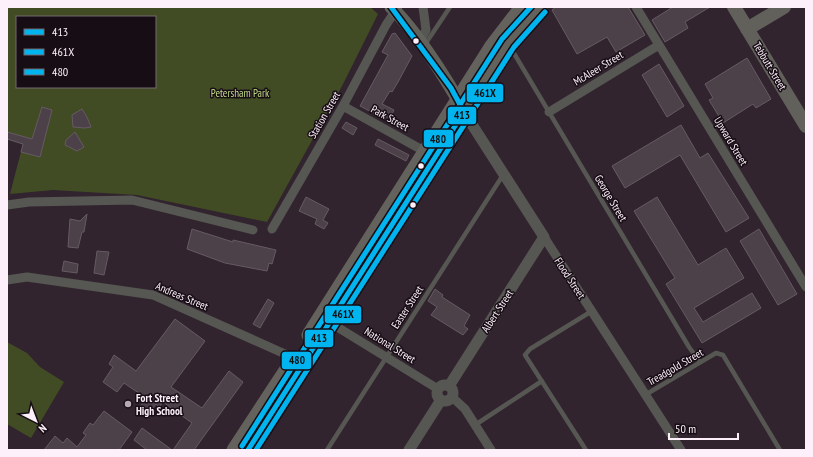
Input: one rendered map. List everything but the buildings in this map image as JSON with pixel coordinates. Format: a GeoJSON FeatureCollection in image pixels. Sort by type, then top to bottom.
{"type":"FeatureCollection","features":[{"type":"Feature","properties":{"kind":"highway"},"geometry":{"type":"LineString","coordinates":[[248,450],[330,322],[461,106],[492,46],[522,7]]}},
{"type":"Feature","properties":{"kind":"highway"},"geometry":{"type":"LineString","coordinates":[[234,450],[294,358],[424,151],[461,106],[508,43],[540,7]]}},
{"type":"Feature","properties":{"kind":"main road","name":"Tebbutt Street"},"geometry":{"type":"LineString","coordinates":[[734,7],[806,126]]}},
{"type":"Feature","properties":{"kind":"main road"},"geometry":{"type":"LineString","coordinates":[[747,29],[784,7]]}},
{"type":"Feature","properties":{"kind":"main road"},"geometry":{"type":"LineString","coordinates":[[395,8],[461,106]]}},
{"type":"Feature","properties":{"kind":"street"},"geometry":{"type":"LineString","coordinates":[[421,45],[426,30],[423,7]]}},
{"type":"Feature","properties":{"kind":"street","name":"Upward Street"},"geometry":{"type":"LineString","coordinates":[[636,7],[806,287]]}},
{"type":"Feature","properties":{"kind":"street","name":"Station Street"},"geometry":{"type":"LineString","coordinates":[[272,229],[343,106],[395,8]]}},
{"type":"Feature","properties":{"kind":"street","name":"McAleer Street"},"geometry":{"type":"LineString","coordinates":[[548,112],[659,45]]}},
{"type":"Feature","properties":{"kind":"street","name":"Park Street"},"geometry":{"type":"LineString","coordinates":[[343,106],[424,151]]}},
{"type":"Feature","properties":{"kind":"street","name":"Flood Street"},"geometry":{"type":"LineString","coordinates":[[461,106],[503,174],[681,450]]}},
{"type":"Feature","properties":{"kind":"street"},"geometry":{"type":"LineString","coordinates":[[7,205],[29,202],[132,200],[253,230]]}},
{"type":"Feature","properties":{"kind":"street","name":"Albert Street"},"geometry":{"type":"LineString","coordinates":[[409,450],[448,394],[544,237]]}},
{"type":"Feature","properties":{"kind":"street","name":"Andreas Street"},"geometry":{"type":"LineString","coordinates":[[7,280],[27,277],[153,295],[294,358]]}},
{"type":"Feature","properties":{"kind":"street","name":"National Street"},"geometry":{"type":"LineString","coordinates":[[330,322],[438,389]]}},
{"type":"Feature","properties":{"kind":"street"},"geometry":{"type":"LineString","coordinates":[[438,389],[444,384],[448,394],[458,401],[491,450]]}},
{"type":"Feature","properties":{"kind":"lane"},"geometry":{"type":"LineString","coordinates":[[421,45],[450,7]]}},
{"type":"Feature","properties":{"kind":"lane","name":"George Street"},"geometry":{"type":"LineString","coordinates":[[508,43],[689,347],[700,362]]}},
{"type":"Feature","properties":{"kind":"lane","name":"Easter Street"},"geometry":{"type":"LineString","coordinates":[[328,450],[503,174]]}},
{"type":"Feature","properties":{"kind":"lane"},"geometry":{"type":"LineString","coordinates":[[586,450],[525,355],[526,352],[592,311]]}},
{"type":"Feature","properties":{"kind":"lane","name":"Treadgold Street"},"geometry":{"type":"LineString","coordinates":[[645,395],[700,362],[716,354],[723,355],[780,450]]}},
{"type":"Feature","properties":{"kind":"lane"},"geometry":{"type":"LineString","coordinates":[[474,425],[542,381]]}},
{"type":"Feature","properties":{"kind":"green space","name":"Petersham Park"},"geometry":{"type":"Polygon","coordinates":[[[7,7],[370,7],[378,14],[342,86],[267,222],[137,195],[53,190],[10,194],[23,144],[7,139],[7,7]]]}},
{"type":"Feature","properties":{"kind":"green space"},"geometry":{"type":"Polygon","coordinates":[[[7,342],[27,353],[40,367],[64,382],[31,438],[7,424],[7,342]]]}},
{"type":"Feature","properties":{"kind":"transit line","name":"413"},"geometry":{"type":"LineString","coordinates":[[248,450],[464,112],[451,88],[391,7]]}},
{"type":"Feature","properties":{"kind":"transit line","name":"480"},"geometry":{"type":"LineString","coordinates":[[242,446],[502,39],[531,7]]}},
{"type":"Feature","properties":{"kind":"transit line","name":"461X"},"geometry":{"type":"LineString","coordinates":[[256,450],[514,47],[545,12]]}},
{"type":"Feature","properties":{"kind":"place","name":"Fort Street High School"},"geometry":{"type":"Point","coordinates":[128,404]}}]}
